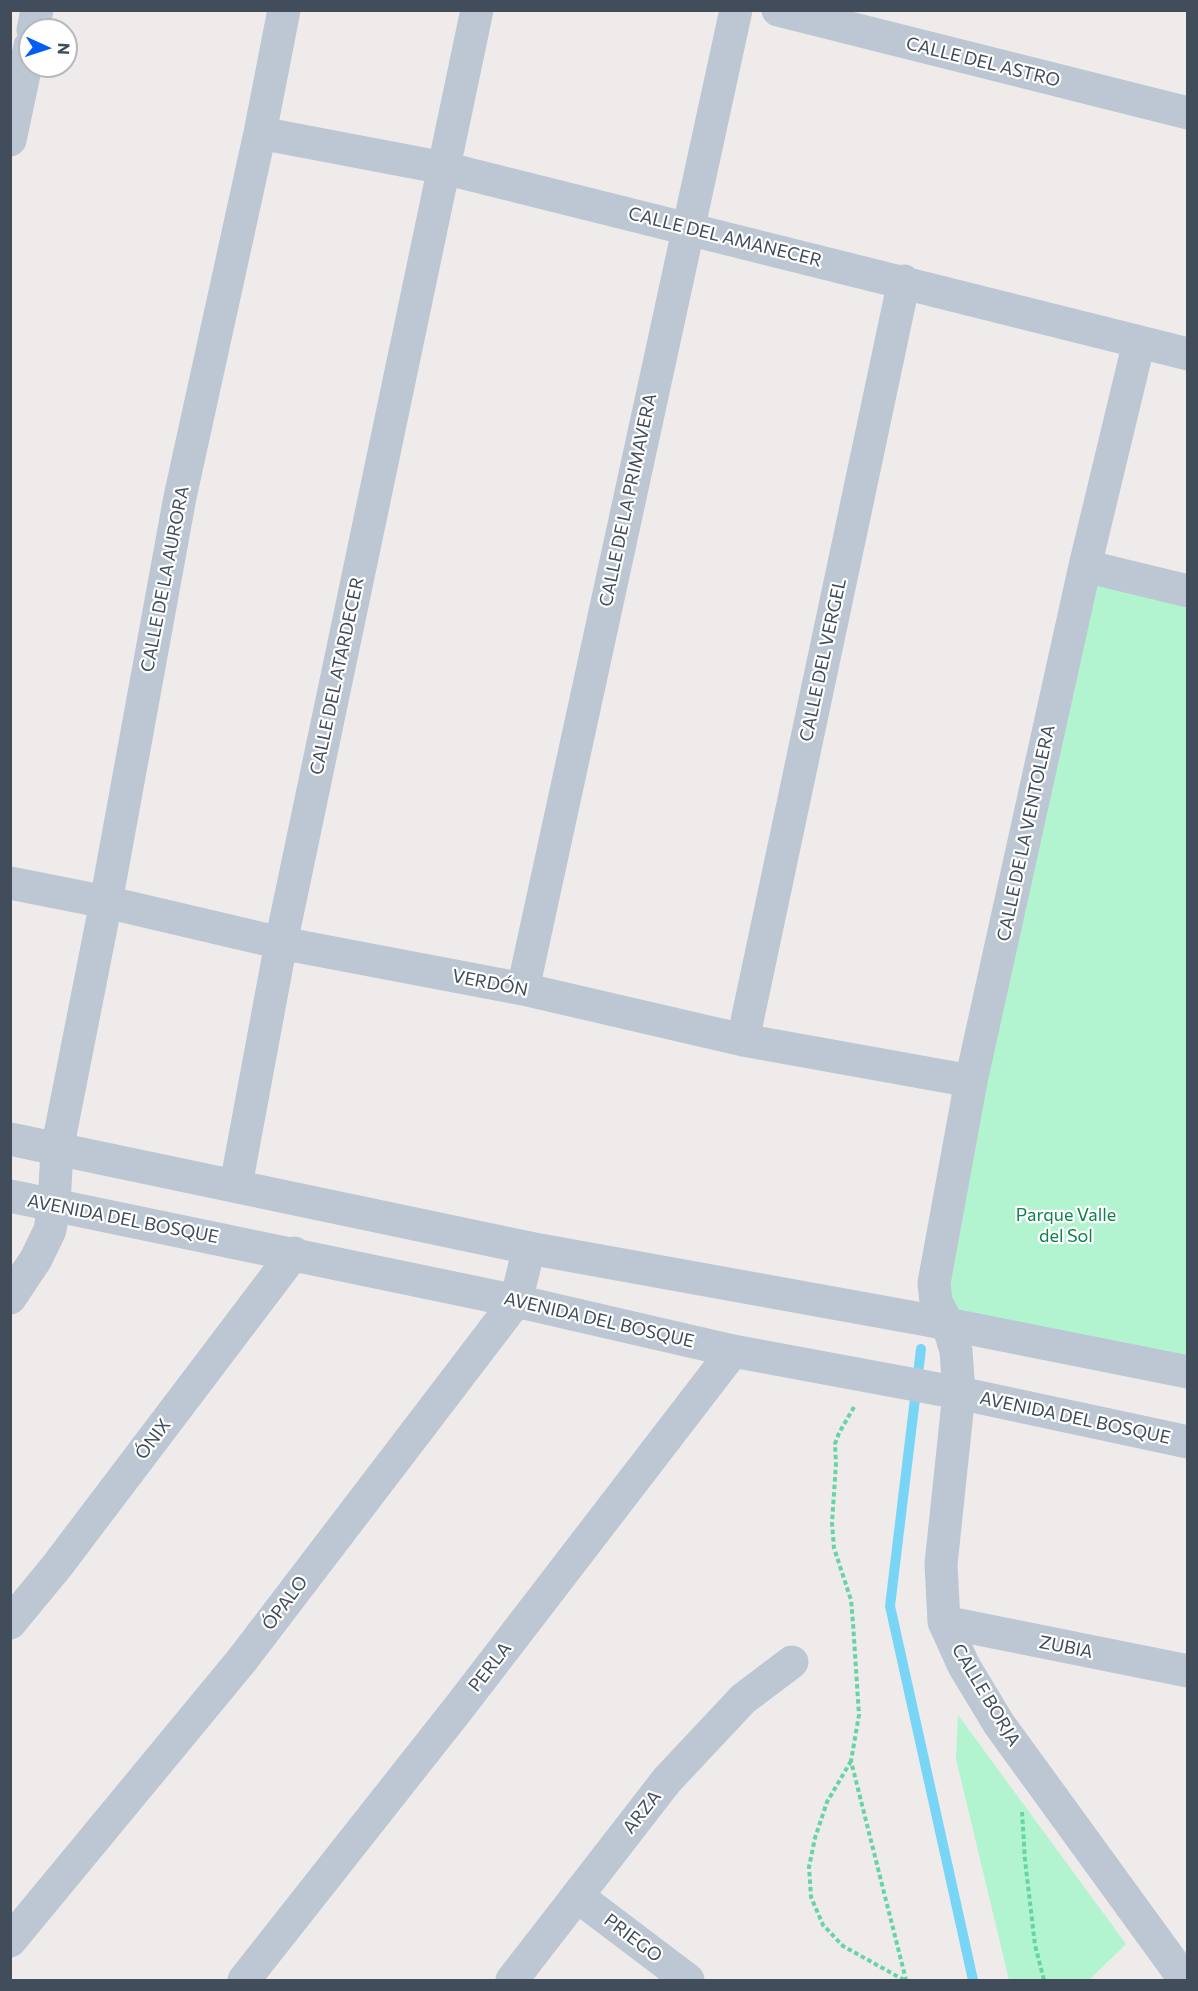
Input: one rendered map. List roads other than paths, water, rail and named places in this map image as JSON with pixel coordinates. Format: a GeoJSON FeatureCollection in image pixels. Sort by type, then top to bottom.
{"type":"FeatureCollection","features":[{"type":"Feature","properties":{"kind":"street","name":"CALLE DE LA AURORA"},"geometry":{"type":"LineString","coordinates":[[10,1298],[36,1259],[50,1230],[54,1205],[57,1150],[106,902],[180,497],[260,134],[284,10]]}},
{"type":"Feature","properties":{"kind":"street","name":"CALLE DEL ATARDECER"},"geometry":{"type":"LineString","coordinates":[[236,1185],[281,943],[477,10]]}},
{"type":"Feature","properties":{"kind":"street","name":"CALLE DE LA PRIMAVERA"},"geometry":{"type":"LineString","coordinates":[[523,989],[736,10]]}},
{"type":"Feature","properties":{"kind":"street","name":"CALLE DEL ASTRO"},"geometry":{"type":"LineString","coordinates":[[778,10],[1188,113]]}},
{"type":"Feature","properties":{"kind":"street"},"geometry":{"type":"LineString","coordinates":[[10,140],[23,78]]}},
{"type":"Feature","properties":{"kind":"street","name":"CALLE DEL AMANECER"},"geometry":{"type":"LineString","coordinates":[[260,134],[444,168],[904,281],[1188,354]]}},
{"type":"Feature","properties":{"kind":"street","name":"CALLE DEL VERGEL"},"geometry":{"type":"LineString","coordinates":[[743,1040],[904,281]]}},
{"type":"Feature","properties":{"kind":"street","name":"CALLE DE LA VENTOLERA"},"geometry":{"type":"LineString","coordinates":[[948,1324],[936,1302],[934,1282],[971,1082],[1085,566],[1139,342]]}},
{"type":"Feature","properties":{"kind":"street"},"geometry":{"type":"LineString","coordinates":[[1085,566],[1188,591]]}},
{"type":"Feature","properties":{"kind":"street","name":"VERDÓN"},"geometry":{"type":"LineString","coordinates":[[10,883],[106,902],[281,943],[523,989],[743,1040],[971,1082]]}},
{"type":"Feature","properties":{"kind":"street"},"geometry":{"type":"LineString","coordinates":[[10,1140],[236,1185],[530,1248],[948,1324],[1188,1372]]}},
{"type":"Feature","properties":{"kind":"street","name":"AVENIDA DEL BOSQUE"},"geometry":{"type":"LineString","coordinates":[[10,1196],[294,1253],[733,1351],[946,1391],[1188,1442]]}},
{"type":"Feature","properties":{"kind":"street","name":"ÓPALO"},"geometry":{"type":"LineString","coordinates":[[10,1941],[242,1660],[516,1301],[530,1248]]}},
{"type":"Feature","properties":{"kind":"street","name":"ÓNIX"},"geometry":{"type":"LineString","coordinates":[[10,1623],[57,1566],[294,1253]]}},
{"type":"Feature","properties":{"kind":"street","name":"CALLE BORJA"},"geometry":{"type":"LineString","coordinates":[[948,1324],[956,1351],[946,1391],[941,1564],[944,1622],[964,1666],[999,1724],[1185,1980]]}},
{"type":"Feature","properties":{"kind":"street","name":"PERLA"},"geometry":{"type":"LineString","coordinates":[[244,1980],[461,1705],[733,1351]]}},
{"type":"Feature","properties":{"kind":"street","name":"ZUBIA"},"geometry":{"type":"LineString","coordinates":[[944,1622],[1188,1671]]}},
{"type":"Feature","properties":{"kind":"street","name":"ARZA"},"geometry":{"type":"LineString","coordinates":[[512,1980],[667,1780],[743,1699],[792,1662]]}},
{"type":"Feature","properties":{"kind":"street","name":"PRIEGO"},"geometry":{"type":"LineString","coordinates":[[577,1896],[688,1980]]}},
{"type":"Feature","properties":{"kind":"waterway"},"geometry":{"type":"LineString","coordinates":[[921,1349],[890,1606],[973,1980]]}},
{"type":"Feature","properties":{"kind":"park label","name":"Parque Valle del Sol"},"geometry":{"type":"Point","coordinates":[1066,1225]}}]}
